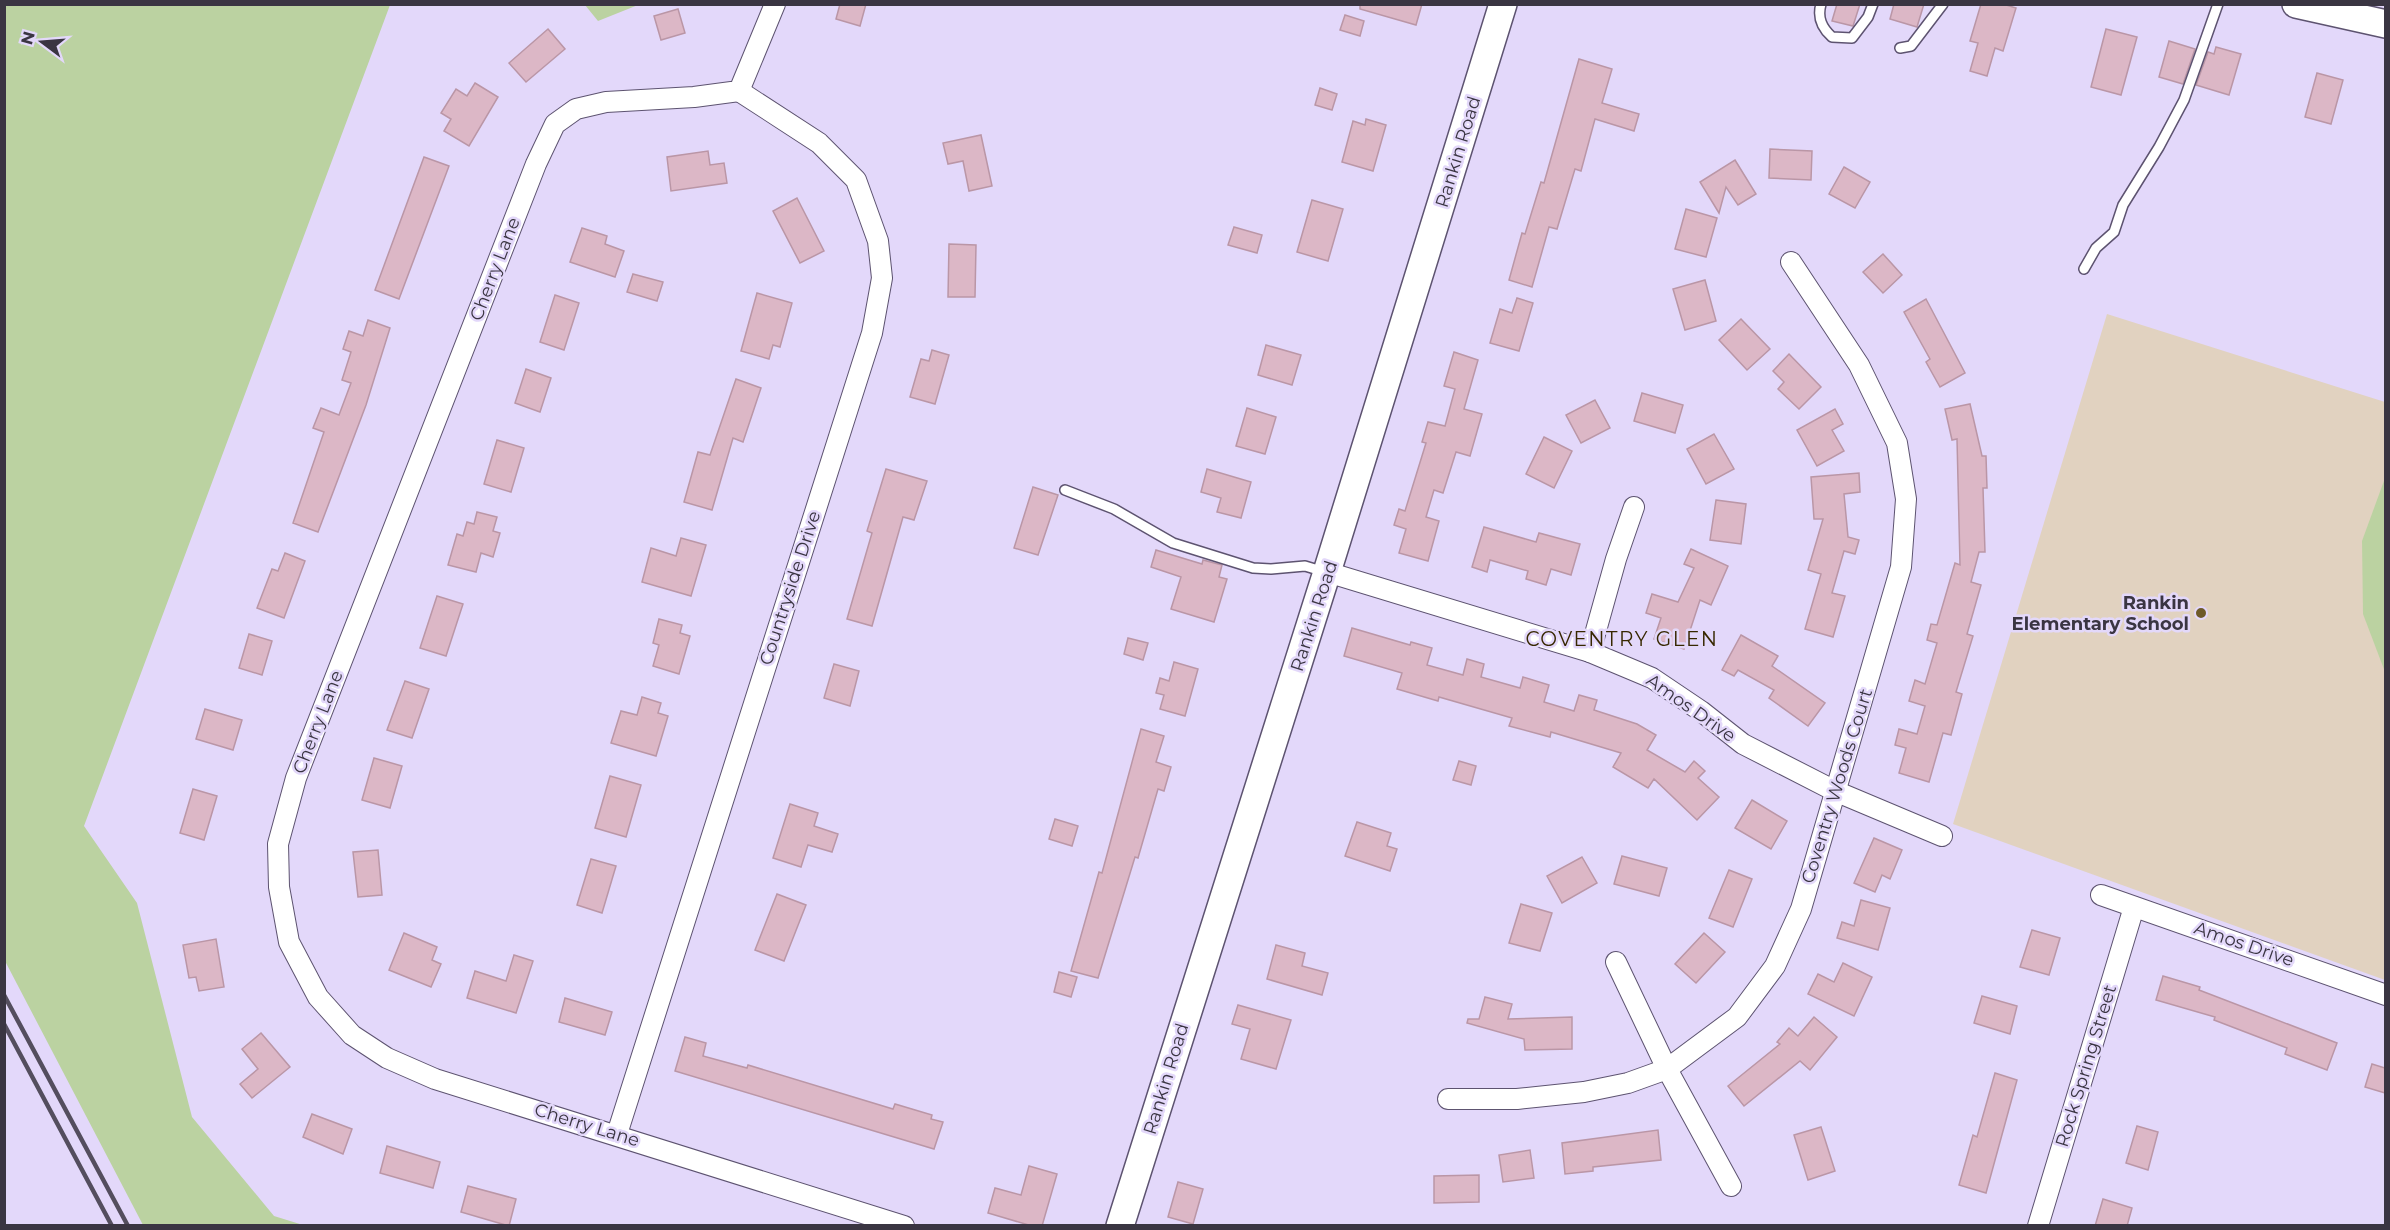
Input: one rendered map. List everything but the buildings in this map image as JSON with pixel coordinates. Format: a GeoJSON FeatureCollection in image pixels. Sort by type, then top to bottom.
{"type":"FeatureCollection","features":[{"type":"Feature","properties":{"kind":"street"},"geometry":{"type":"LineString","coordinates":[[739,91],[775,4]]}},
{"type":"Feature","properties":{"kind":"street","name":"Rankin Road"},"geometry":{"type":"LineString","coordinates":[[1120,1226],[1328,572],[1503,4]]}},
{"type":"Feature","properties":{"kind":"street"},"geometry":{"type":"LineString","coordinates":[[2296,4],[2385,24]]}},
{"type":"Feature","properties":{"kind":"street","name":"Countryside Drive"},"geometry":{"type":"LineString","coordinates":[[617,1134],[872,333],[882,278],[878,241],[856,180],[819,143],[739,91]]}},
{"type":"Feature","properties":{"kind":"street","name":"Cherry Lane"},"geometry":{"type":"LineString","coordinates":[[739,91],[694,97],[606,102],[576,109],[555,124],[536,164],[296,778],[278,844],[279,887],[289,942],[318,998],[352,1035],[387,1058],[435,1079],[617,1134],[904,1226]]}},
{"type":"Feature","properties":{"kind":"street","name":"Coventry Woods Court"},"geometry":{"type":"LineString","coordinates":[[1448,1099],[1516,1099],[1584,1092],[1628,1083],[1666,1069],[1737,1017],[1775,966],[1801,909],[1902,567],[1906,499],[1897,443],[1888,423],[1859,364],[1791,262]]}},
{"type":"Feature","properties":{"kind":"street"},"geometry":{"type":"LineString","coordinates":[[1590,652],[1616,559],[1634,507]]}},
{"type":"Feature","properties":{"kind":"street","name":"Amos Drive"},"geometry":{"type":"LineString","coordinates":[[1328,572],[1590,652],[1652,678],[1701,711],[1743,744],[1835,791],[1942,836]]}},
{"type":"Feature","properties":{"kind":"street","name":"Amos Drive"},"geometry":{"type":"LineString","coordinates":[[2102,895],[2385,995]]}},
{"type":"Feature","properties":{"kind":"street","name":"Rock Spring Street"},"geometry":{"type":"LineString","coordinates":[[2038,1226],[2134,907]]}},
{"type":"Feature","properties":{"kind":"street"},"geometry":{"type":"LineString","coordinates":[[1616,962],[1666,1069],[1731,1186]]}},
{"type":"Feature","properties":{"kind":"lane"},"geometry":{"type":"LineString","coordinates":[[1821,4],[1819,13],[1823,29],[1832,37],[1852,38],[1868,17],[1873,4]]}},
{"type":"Feature","properties":{"kind":"lane"},"geometry":{"type":"LineString","coordinates":[[1900,48],[1911,46],[1943,4]]}},
{"type":"Feature","properties":{"kind":"lane"},"geometry":{"type":"LineString","coordinates":[[2084,269],[2096,248],[2114,232],[2123,205],[2159,147],[2184,100],[2218,4]]}},
{"type":"Feature","properties":{"kind":"lane"},"geometry":{"type":"LineString","coordinates":[[1065,490],[1114,509],[1173,543],[1253,568],[1305,566],[1328,572]]}},
{"type":"Feature","properties":{"kind":"shaded area","name":"Rankin Elementary School"},"geometry":{"type":"Polygon","coordinates":[[[2107,314],[2385,402],[2385,980],[1953,824],[2107,314]]]}},
{"type":"Feature","properties":{"kind":"green space"},"geometry":{"type":"Polygon","coordinates":[[[4,5],[390,5],[84,826],[137,903],[192,1117],[274,1216],[303,1225],[143,1225],[5,961],[4,5]]]}},
{"type":"Feature","properties":{"kind":"green space"},"geometry":{"type":"Polygon","coordinates":[[[585,5],[638,5],[598,21],[585,5]]]}},
{"type":"Feature","properties":{"kind":"green space"},"geometry":{"type":"Polygon","coordinates":[[[2385,478],[2385,672],[2363,614],[2362,541],[2385,478]]]}},
{"type":"Feature","properties":{"kind":"railway"},"geometry":{"type":"LineString","coordinates":[[4,995],[128,1226]]}},
{"type":"Feature","properties":{"kind":"railway"},"geometry":{"type":"LineString","coordinates":[[4,1024],[112,1226]]}},
{"type":"Feature","properties":{"kind":"place","name":"Rankin Elementary School"},"geometry":{"type":"Point","coordinates":[2201,613]}},
{"type":"Feature","properties":{"kind":"district","name":"COVENTRY GLEN"},"geometry":{"type":"Point","coordinates":[1622,639]}}]}
